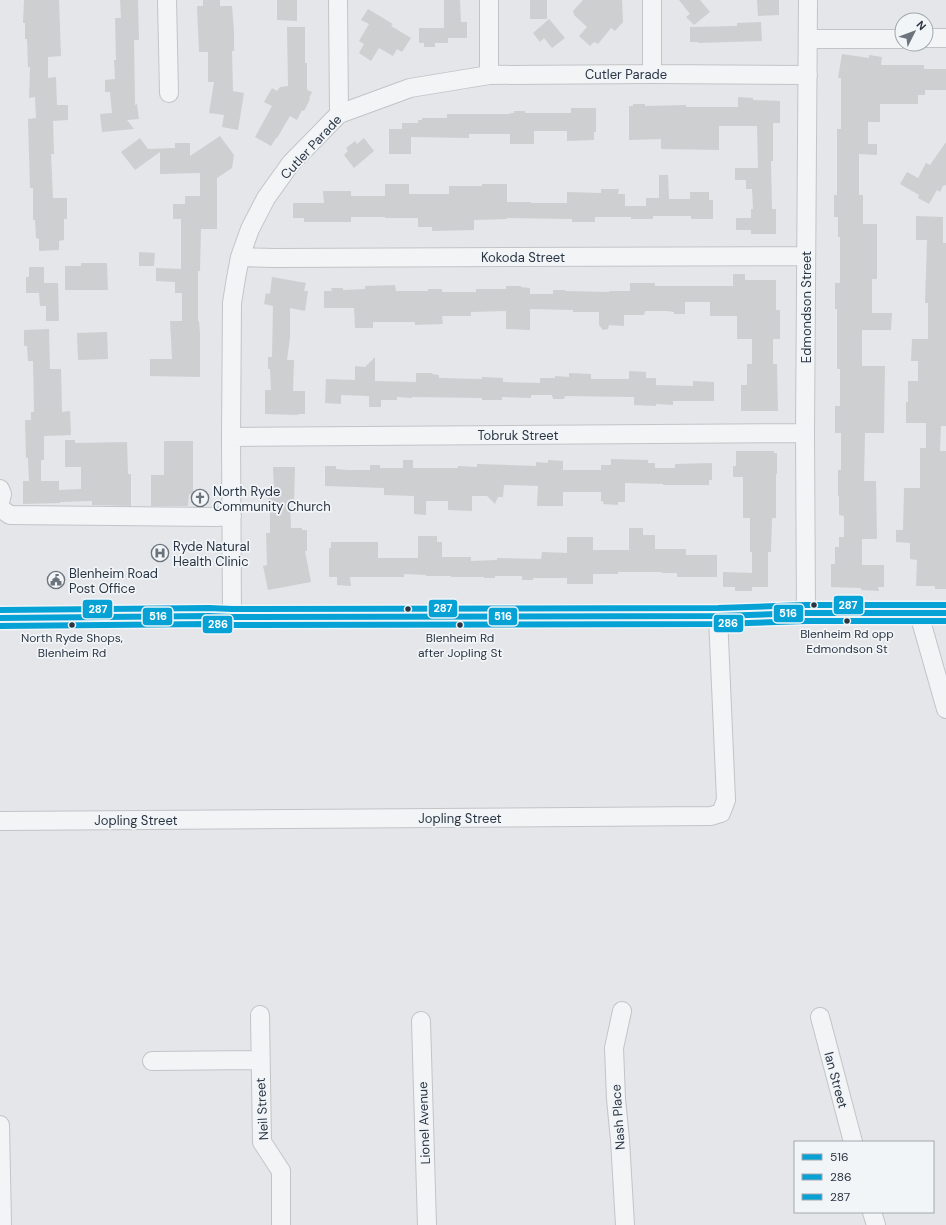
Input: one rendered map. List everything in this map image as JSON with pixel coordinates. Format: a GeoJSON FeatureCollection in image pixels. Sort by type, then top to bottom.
{"type":"FeatureCollection","features":[{"type":"Feature","properties":{"kind":"street"},"geometry":{"type":"LineString","coordinates":[[167,0],[169,93]]}},
{"type":"Feature","properties":{"kind":"street"},"geometry":{"type":"LineString","coordinates":[[338,0],[338,114]]}},
{"type":"Feature","properties":{"kind":"street"},"geometry":{"type":"LineString","coordinates":[[489,75],[490,0]]}},
{"type":"Feature","properties":{"kind":"street"},"geometry":{"type":"LineString","coordinates":[[652,0],[652,74]]}},
{"type":"Feature","properties":{"kind":"street","name":"Edmondson Street"},"geometry":{"type":"LineString","coordinates":[[806,613],[805,433],[808,0]]}},
{"type":"Feature","properties":{"kind":"street"},"geometry":{"type":"LineString","coordinates":[[808,39],[894,38]]}},
{"type":"Feature","properties":{"kind":"street"},"geometry":{"type":"LineString","coordinates":[[934,38],[946,38]]}},
{"type":"Feature","properties":{"kind":"street","name":"Cutler Parade"},"geometry":{"type":"LineString","coordinates":[[232,617],[232,303],[240,257],[250,230],[266,198],[292,164],[338,114],[410,88],[489,75],[808,75]]}},
{"type":"Feature","properties":{"kind":"street","name":"Kokoda Street"},"geometry":{"type":"LineString","coordinates":[[240,257],[806,256]]}},
{"type":"Feature","properties":{"kind":"street","name":"Tobruk Street"},"geometry":{"type":"LineString","coordinates":[[231,437],[805,433]]}},
{"type":"Feature","properties":{"kind":"street"},"geometry":{"type":"LineString","coordinates":[[0,489],[2,494],[0,502]]}},
{"type":"Feature","properties":{"kind":"street"},"geometry":{"type":"LineString","coordinates":[[0,508],[10,515],[232,516]]}},
{"type":"Feature","properties":{"kind":"street"},"geometry":{"type":"LineString","coordinates":[[0,618],[209,616],[718,616],[806,613],[946,613]]}},
{"type":"Feature","properties":{"kind":"street"},"geometry":{"type":"LineString","coordinates":[[919,614],[946,709]]}},
{"type":"Feature","properties":{"kind":"street","name":"Jopling Street"},"geometry":{"type":"LineString","coordinates":[[0,821],[711,816],[720,813],[726,800],[718,616]]}},
{"type":"Feature","properties":{"kind":"street","name":"Nash Place"},"geometry":{"type":"LineString","coordinates":[[622,1011],[614,1048],[625,1225]]}},
{"type":"Feature","properties":{"kind":"street","name":"Neil Street"},"geometry":{"type":"LineString","coordinates":[[260,1015],[262,1142],[281,1171],[281,1225]]}},
{"type":"Feature","properties":{"kind":"street","name":"Ian Street"},"geometry":{"type":"LineString","coordinates":[[820,1018],[853,1141]]}},
{"type":"Feature","properties":{"kind":"street","name":"Lionel Avenue"},"geometry":{"type":"LineString","coordinates":[[421,1021],[427,1225]]}},
{"type":"Feature","properties":{"kind":"street","name":"Neil Street"},"geometry":{"type":"LineString","coordinates":[[152,1061],[260,1060]]}},
{"type":"Feature","properties":{"kind":"street"},"geometry":{"type":"LineString","coordinates":[[0,1125],[2,1225]]}},
{"type":"Feature","properties":{"kind":"street"},"geometry":{"type":"LineString","coordinates":[[872,1213],[876,1225]]}},
{"type":"Feature","properties":{"kind":"building"},"geometry":{"type":"Polygon","coordinates":[[[24,0],[59,0],[61,56],[48,57],[48,78],[56,77],[57,105],[68,105],[68,120],[53,121],[54,154],[51,154],[53,198],[67,198],[67,219],[64,219],[64,240],[59,241],[59,250],[39,251],[39,239],[36,238],[35,220],[33,220],[33,188],[30,188],[28,119],[36,118],[35,97],[29,98],[30,67],[28,67],[25,23],[23,23],[24,0]]]}},
{"type":"Feature","properties":{"kind":"building"},"geometry":{"type":"Polygon","coordinates":[[[120,0],[138,0],[139,40],[134,40],[135,105],[137,104],[139,119],[127,120],[134,129],[102,132],[100,114],[112,113],[110,92],[105,92],[105,80],[115,79],[115,18],[121,18],[120,0]]]}},
{"type":"Feature","properties":{"kind":"building"},"geometry":{"type":"Polygon","coordinates":[[[203,0],[220,0],[220,6],[232,6],[234,31],[234,51],[232,51],[233,91],[244,93],[238,130],[222,127],[224,115],[209,113],[214,82],[208,82],[208,52],[199,52],[197,6],[203,6],[203,0]]]}},
{"type":"Feature","properties":{"kind":"building"},"geometry":{"type":"Polygon","coordinates":[[[277,0],[297,0],[297,21],[277,20],[277,0]]]}},
{"type":"Feature","properties":{"kind":"building"},"geometry":{"type":"Polygon","coordinates":[[[444,0],[460,0],[461,22],[467,22],[467,38],[448,38],[448,43],[435,43],[435,47],[424,47],[424,43],[419,43],[419,28],[444,28],[444,0]]]}},
{"type":"Feature","properties":{"kind":"building"},"geometry":{"type":"Polygon","coordinates":[[[530,0],[547,0],[547,19],[530,19],[530,0]]]}},
{"type":"Feature","properties":{"kind":"building"},"geometry":{"type":"Polygon","coordinates":[[[583,0],[622,0],[623,22],[615,31],[611,28],[598,44],[594,42],[590,46],[579,36],[587,27],[574,15],[573,11],[583,0]]]}},
{"type":"Feature","properties":{"kind":"building"},"geometry":{"type":"Polygon","coordinates":[[[679,0],[700,0],[710,12],[694,25],[686,17],[690,14],[679,0]]]}},
{"type":"Feature","properties":{"kind":"building"},"geometry":{"type":"Polygon","coordinates":[[[757,0],[779,0],[779,15],[758,16],[757,0]]]}},
{"type":"Feature","properties":{"kind":"building"},"geometry":{"type":"Polygon","coordinates":[[[368,9],[393,24],[391,26],[411,38],[402,52],[397,49],[393,56],[379,48],[371,61],[359,53],[364,44],[359,41],[369,24],[361,20],[368,9]]]}},
{"type":"Feature","properties":{"kind":"building"},"geometry":{"type":"Polygon","coordinates":[[[549,19],[565,38],[552,48],[544,38],[540,42],[533,33],[549,19]]]}},
{"type":"Feature","properties":{"kind":"building"},"geometry":{"type":"Polygon","coordinates":[[[761,22],[762,41],[690,42],[690,27],[737,26],[737,23],[761,22]]]}},
{"type":"Feature","properties":{"kind":"building"},"geometry":{"type":"Polygon","coordinates":[[[287,27],[305,27],[307,90],[312,92],[304,111],[302,110],[297,120],[290,116],[271,146],[255,137],[272,106],[264,102],[272,88],[277,91],[280,87],[288,86],[287,27]]]}},
{"type":"Feature","properties":{"kind":"building"},"geometry":{"type":"Polygon","coordinates":[[[842,54],[869,58],[869,55],[882,57],[881,65],[924,65],[924,69],[946,69],[946,90],[925,90],[925,95],[918,95],[918,104],[880,104],[880,122],[868,122],[868,144],[877,144],[877,155],[859,154],[859,195],[863,195],[863,224],[877,224],[877,279],[872,279],[872,313],[892,313],[891,330],[862,330],[862,366],[885,366],[884,433],[865,433],[864,481],[876,481],[877,539],[862,539],[862,565],[884,565],[884,587],[878,587],[879,591],[861,590],[861,588],[831,587],[831,564],[835,564],[835,547],[839,547],[839,537],[844,537],[844,516],[839,515],[838,496],[838,470],[841,470],[841,433],[835,433],[835,406],[840,406],[840,369],[837,369],[837,309],[835,309],[835,283],[840,283],[840,237],[838,237],[838,217],[834,217],[834,195],[837,195],[837,129],[841,129],[841,78],[838,78],[842,54]]]}},
{"type":"Feature","properties":{"kind":"building"},"geometry":{"type":"Polygon","coordinates":[[[738,97],[753,98],[753,100],[780,101],[780,123],[773,123],[773,161],[771,161],[772,209],[776,209],[776,234],[751,234],[751,230],[736,230],[736,218],[751,218],[751,209],[753,209],[752,189],[746,189],[746,180],[735,180],[735,168],[758,168],[757,126],[719,126],[719,150],[661,149],[661,139],[629,140],[629,106],[633,106],[633,104],[645,104],[645,106],[686,105],[686,107],[738,107],[738,97]]]}},
{"type":"Feature","properties":{"kind":"building"},"geometry":{"type":"Polygon","coordinates":[[[571,108],[596,108],[596,132],[594,132],[594,140],[567,141],[567,131],[534,131],[534,144],[510,144],[510,134],[469,134],[469,138],[411,137],[411,154],[389,154],[389,129],[402,129],[402,123],[418,123],[418,120],[422,120],[422,118],[447,118],[447,114],[510,114],[514,113],[514,111],[525,111],[525,113],[571,113],[571,108]]]}},
{"type":"Feature","properties":{"kind":"building"},"geometry":{"type":"Polygon","coordinates":[[[220,136],[234,155],[232,168],[217,178],[217,229],[201,229],[200,271],[198,271],[200,377],[150,376],[150,359],[172,359],[170,321],[182,321],[182,293],[175,293],[175,282],[156,281],[156,268],[181,269],[181,219],[173,219],[173,204],[185,204],[185,196],[200,196],[200,173],[160,174],[160,152],[135,170],[121,152],[140,138],[148,149],[175,148],[175,143],[190,143],[190,156],[220,136]]]}},
{"type":"Feature","properties":{"kind":"building"},"geometry":{"type":"Polygon","coordinates":[[[364,138],[374,151],[354,168],[344,155],[348,151],[346,148],[355,141],[357,144],[364,138]]]}},
{"type":"Feature","properties":{"kind":"building"},"geometry":{"type":"Polygon","coordinates":[[[946,142],[946,185],[943,186],[940,192],[937,190],[929,204],[918,198],[919,195],[900,184],[907,172],[918,178],[926,163],[930,165],[946,142]]]}},
{"type":"Feature","properties":{"kind":"building"},"geometry":{"type":"Polygon","coordinates":[[[659,175],[668,175],[669,199],[690,199],[690,192],[709,192],[709,200],[713,200],[713,219],[691,219],[691,216],[653,216],[653,219],[631,219],[631,217],[595,217],[595,222],[572,222],[572,219],[507,218],[474,220],[474,230],[432,231],[432,227],[418,227],[418,218],[351,217],[351,222],[304,222],[304,218],[293,218],[293,203],[324,203],[323,191],[351,191],[351,196],[385,196],[385,184],[409,184],[409,194],[449,194],[449,186],[507,184],[507,202],[531,203],[567,203],[567,192],[601,193],[601,189],[619,189],[618,194],[625,194],[625,206],[646,206],[646,198],[659,198],[659,175]]]}},
{"type":"Feature","properties":{"kind":"building"},"geometry":{"type":"Polygon","coordinates":[[[916,216],[943,217],[943,243],[946,243],[946,426],[941,426],[940,451],[946,451],[946,589],[935,589],[935,586],[916,586],[917,560],[910,559],[910,543],[896,542],[896,530],[903,530],[904,488],[920,488],[920,448],[926,448],[926,423],[906,423],[908,381],[918,381],[918,361],[911,361],[912,339],[928,339],[928,303],[925,303],[927,240],[916,240],[916,216]]]}},
{"type":"Feature","properties":{"kind":"building"},"geometry":{"type":"Polygon","coordinates":[[[139,252],[155,253],[154,266],[139,266],[139,252]]]}},
{"type":"Feature","properties":{"kind":"building"},"geometry":{"type":"Polygon","coordinates":[[[81,263],[107,263],[108,290],[65,290],[65,266],[81,266],[81,263]]]}},
{"type":"Feature","properties":{"kind":"building"},"geometry":{"type":"Polygon","coordinates":[[[29,267],[44,267],[44,283],[58,283],[59,321],[46,321],[46,306],[40,306],[39,293],[26,293],[26,277],[29,277],[29,267]]]}},
{"type":"Feature","properties":{"kind":"building"},"geometry":{"type":"Polygon","coordinates":[[[733,274],[745,274],[745,280],[776,280],[776,310],[780,310],[780,339],[773,339],[773,364],[777,364],[778,411],[741,411],[741,385],[747,385],[747,364],[752,364],[752,339],[737,339],[737,316],[710,316],[710,302],[685,302],[685,314],[674,314],[674,312],[667,311],[645,311],[644,315],[624,315],[624,326],[609,325],[608,329],[603,330],[599,325],[599,312],[530,309],[530,330],[506,329],[506,311],[471,312],[471,316],[442,316],[443,324],[415,325],[415,322],[373,322],[373,328],[355,328],[354,308],[324,308],[324,291],[332,291],[331,288],[343,288],[343,290],[365,289],[365,286],[395,285],[396,291],[428,291],[428,289],[442,289],[442,292],[476,292],[476,289],[506,289],[506,286],[521,286],[530,288],[530,294],[553,294],[553,290],[609,292],[630,291],[630,283],[655,283],[655,286],[733,286],[733,274]]]}},
{"type":"Feature","properties":{"kind":"building"},"geometry":{"type":"Polygon","coordinates":[[[272,277],[306,283],[304,291],[308,291],[305,311],[290,308],[290,338],[287,360],[294,360],[293,391],[305,391],[305,414],[265,414],[265,390],[271,390],[268,357],[272,357],[273,306],[264,304],[266,293],[270,294],[272,277]]]}},
{"type":"Feature","properties":{"kind":"building"},"geometry":{"type":"Polygon","coordinates":[[[49,329],[50,369],[61,369],[62,412],[70,411],[71,435],[44,436],[44,460],[41,460],[41,481],[59,481],[59,490],[81,489],[81,467],[65,467],[65,440],[75,440],[75,443],[127,442],[128,474],[131,474],[131,506],[92,505],[92,501],[23,504],[23,481],[29,481],[28,458],[26,458],[25,420],[31,420],[31,412],[34,412],[33,361],[28,361],[27,346],[24,346],[24,330],[49,329]]]}},
{"type":"Feature","properties":{"kind":"building"},"geometry":{"type":"Polygon","coordinates":[[[107,332],[108,359],[78,360],[77,333],[107,332]]]}},
{"type":"Feature","properties":{"kind":"building"},"geometry":{"type":"Polygon","coordinates":[[[375,357],[375,381],[416,382],[416,373],[432,373],[439,375],[439,378],[503,378],[503,382],[540,383],[540,378],[555,378],[555,376],[569,377],[569,373],[591,374],[591,379],[629,379],[629,371],[646,372],[646,378],[656,378],[656,385],[693,386],[693,381],[714,382],[714,401],[673,401],[673,405],[656,404],[656,406],[634,405],[634,397],[565,396],[564,399],[553,399],[552,395],[531,395],[531,398],[502,397],[502,400],[482,400],[482,398],[397,397],[397,400],[381,400],[381,407],[369,407],[369,396],[341,395],[341,404],[325,403],[326,379],[355,380],[355,366],[365,367],[375,357]]]}},
{"type":"Feature","properties":{"kind":"building"},"geometry":{"type":"Polygon","coordinates":[[[164,441],[193,441],[193,494],[189,494],[188,506],[151,506],[151,475],[164,475],[164,441]]]}},
{"type":"Feature","properties":{"kind":"building"},"geometry":{"type":"Polygon","coordinates":[[[736,451],[774,451],[774,453],[777,453],[776,518],[772,518],[771,552],[768,552],[768,587],[752,587],[752,591],[735,591],[735,587],[723,587],[723,572],[752,573],[752,552],[750,552],[750,518],[743,518],[743,477],[733,477],[733,466],[736,466],[736,451]]]}},
{"type":"Feature","properties":{"kind":"building"},"geometry":{"type":"Polygon","coordinates":[[[611,459],[648,460],[648,463],[655,463],[655,468],[675,468],[675,464],[712,463],[712,480],[709,480],[709,485],[625,483],[625,502],[618,502],[618,505],[603,504],[604,502],[601,501],[601,492],[563,492],[563,506],[537,506],[538,486],[504,485],[503,497],[498,497],[495,504],[487,496],[472,496],[472,511],[448,510],[448,501],[426,501],[426,515],[414,514],[414,496],[384,495],[384,488],[325,486],[325,466],[336,466],[336,469],[348,470],[370,470],[370,465],[380,465],[380,468],[403,468],[403,460],[413,460],[413,468],[458,468],[458,466],[477,467],[477,464],[536,466],[536,462],[548,463],[548,460],[563,461],[563,470],[601,470],[601,465],[611,465],[611,459]]]}},
{"type":"Feature","properties":{"kind":"building"},"geometry":{"type":"Polygon","coordinates":[[[273,467],[295,467],[294,502],[290,502],[291,528],[302,528],[302,530],[307,530],[307,551],[305,551],[311,582],[268,590],[263,566],[267,565],[266,533],[270,533],[270,503],[268,503],[268,491],[274,491],[273,467]]]}},
{"type":"Feature","properties":{"kind":"building"},"geometry":{"type":"Polygon","coordinates":[[[629,528],[643,528],[643,535],[655,535],[655,549],[686,549],[686,555],[717,555],[717,577],[677,577],[677,573],[662,572],[618,572],[618,574],[593,574],[593,584],[567,584],[567,578],[533,578],[533,580],[522,580],[522,576],[495,576],[495,578],[484,578],[404,574],[404,577],[350,577],[351,586],[337,585],[337,577],[329,577],[329,548],[331,548],[331,542],[378,542],[378,558],[418,558],[418,536],[437,536],[437,542],[442,542],[442,557],[471,557],[471,561],[497,560],[497,558],[541,559],[542,552],[567,553],[567,537],[593,537],[593,550],[629,550],[629,528]]]}},
{"type":"Feature","properties":{"kind":"transit line","name":"287"},"geometry":{"type":"LineString","coordinates":[[0,610],[209,608],[718,608],[806,605],[946,605]]}},
{"type":"Feature","properties":{"kind":"transit line","name":"516"},"geometry":{"type":"LineString","coordinates":[[0,618],[209,616],[718,616],[806,613],[946,613]]}},
{"type":"Feature","properties":{"kind":"transit line","name":"286"},"geometry":{"type":"LineString","coordinates":[[0,626],[209,624],[718,624],[806,621],[946,621]]}},
{"type":"Feature","properties":{"kind":"place","name":"North Ryde Community Church"},"geometry":{"type":"Point","coordinates":[200,498]}},
{"type":"Feature","properties":{"kind":"place","name":"Ryde Natural Health Clinic"},"geometry":{"type":"Point","coordinates":[160,553]}},
{"type":"Feature","properties":{"kind":"place","name":"Blenheim Road Post Office"},"geometry":{"type":"Point","coordinates":[56,580]}},
{"type":"Feature","properties":{"kind":"place","name":"Blenheim Rd opp Edmondson St"},"geometry":{"type":"Point","coordinates":[847,621]}},
{"type":"Feature","properties":{"kind":"place","name":"North Ryde Shops, Blenheim Rd"},"geometry":{"type":"Point","coordinates":[72,625]}},
{"type":"Feature","properties":{"kind":"place","name":"Blenheim Rd after Jopling St"},"geometry":{"type":"Point","coordinates":[460,625]}}]}
